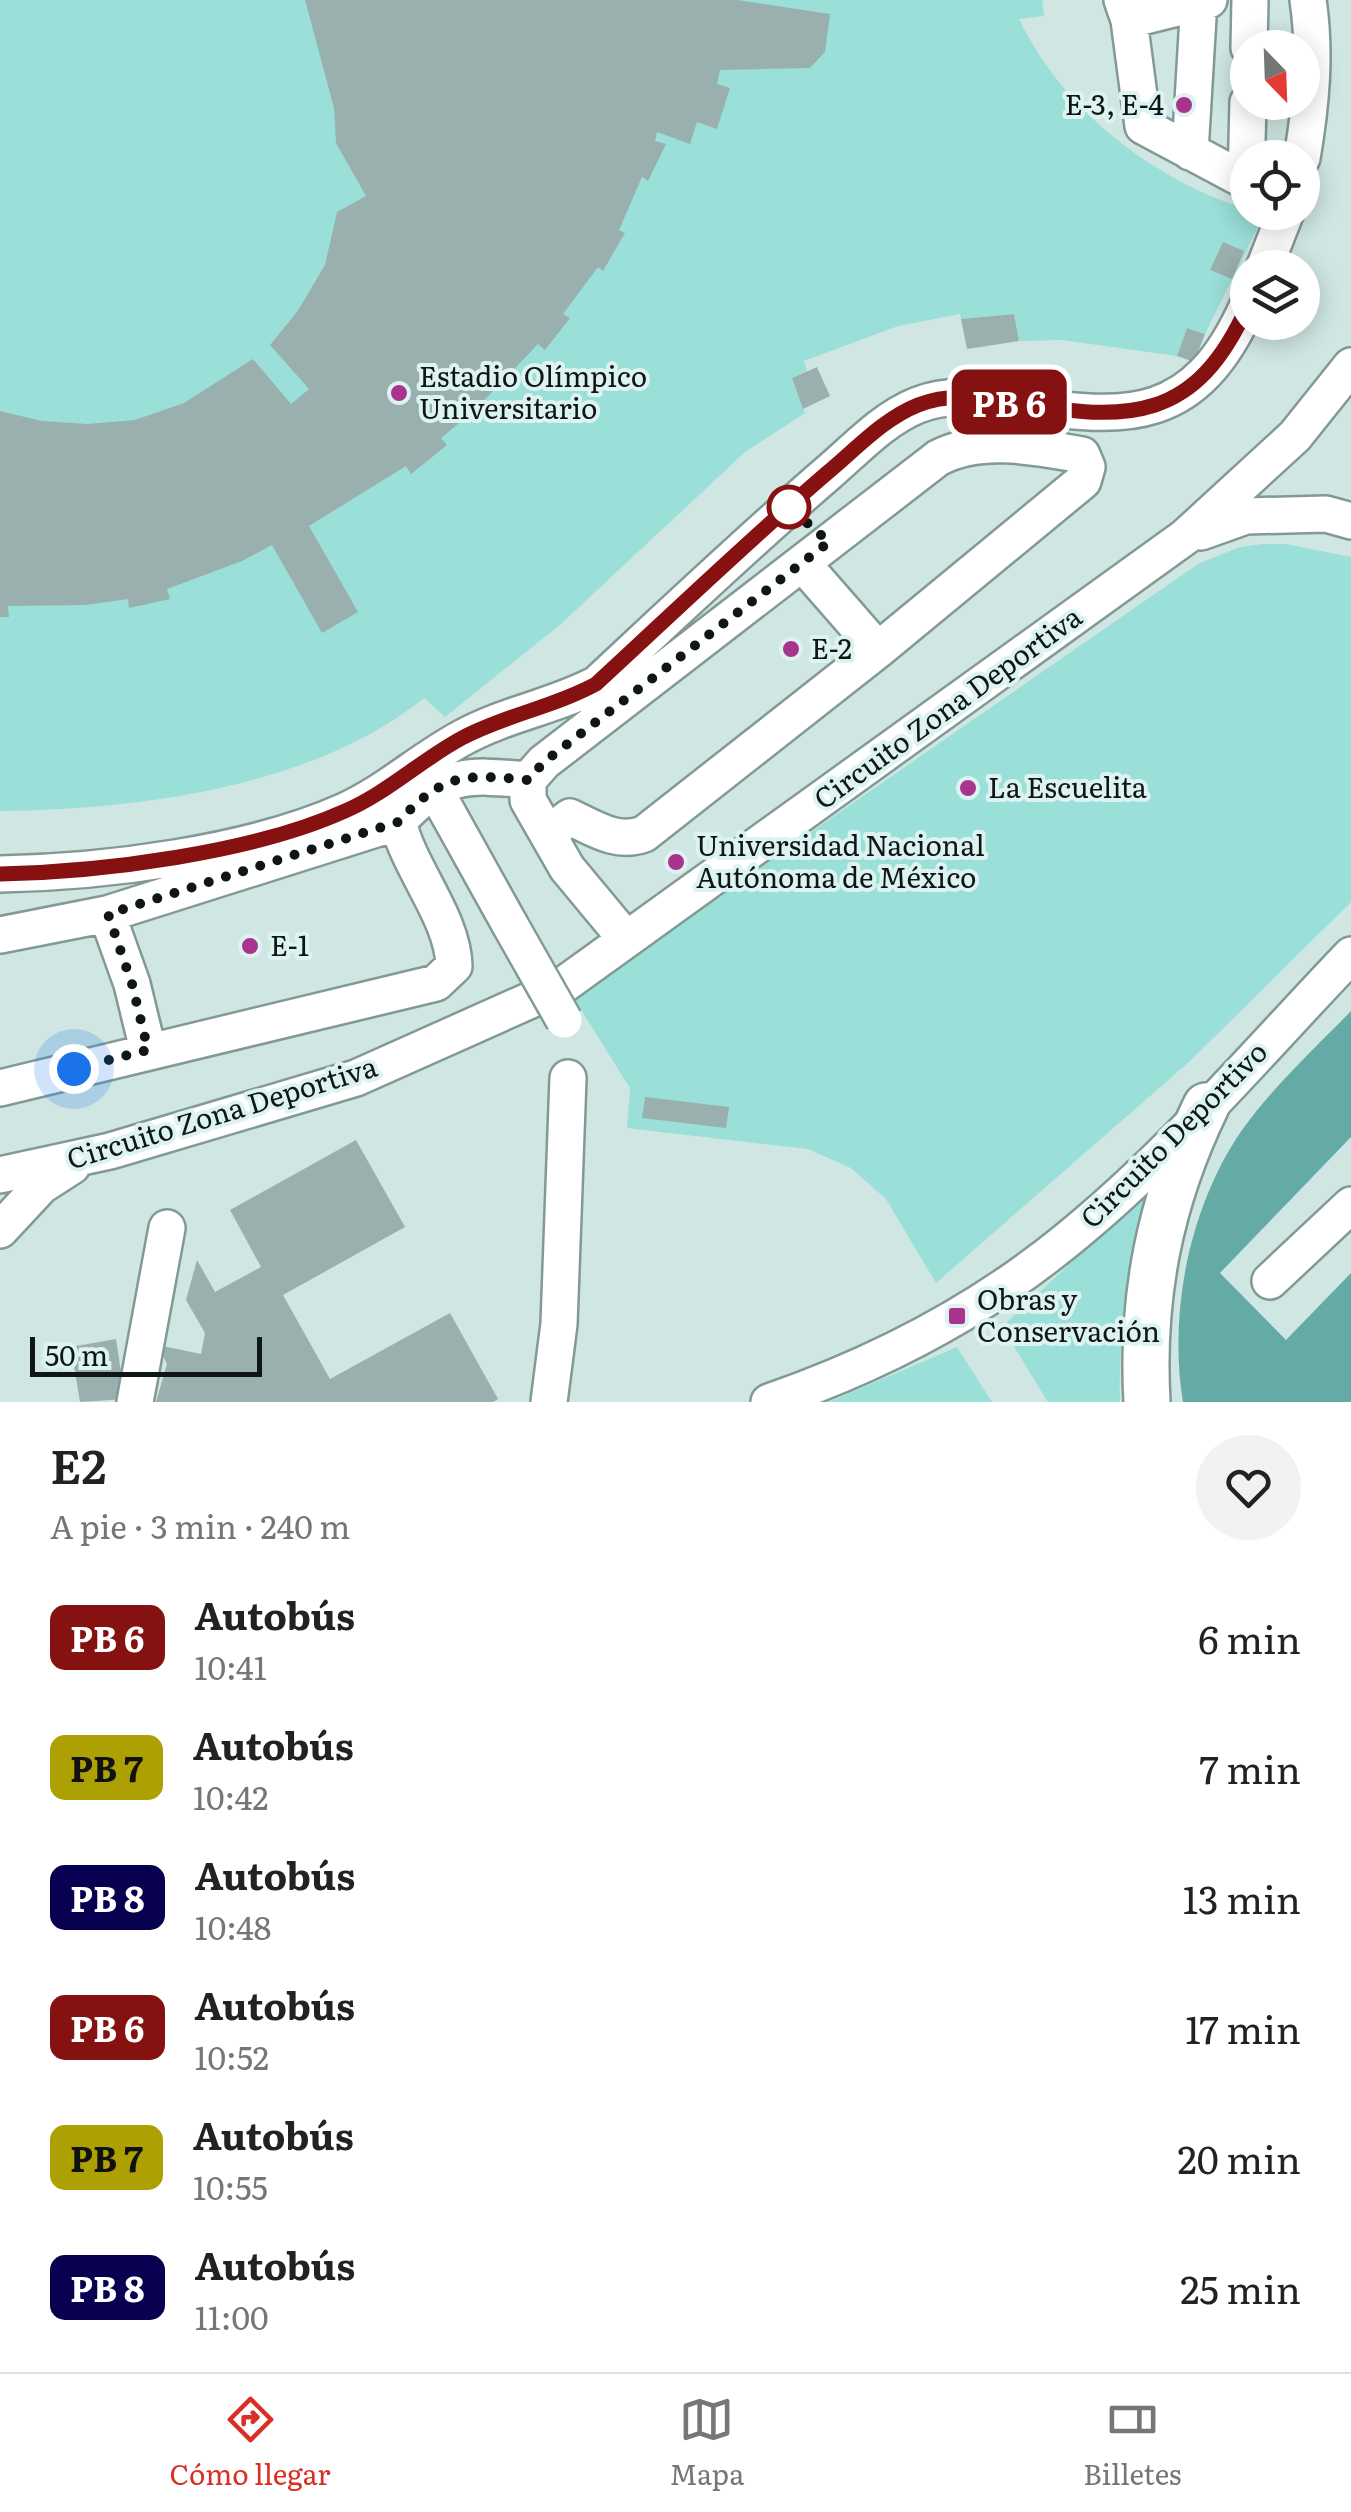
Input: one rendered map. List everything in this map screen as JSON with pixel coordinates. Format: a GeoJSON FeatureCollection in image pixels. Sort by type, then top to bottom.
{"type":"FeatureCollection","features":[{"type":"Feature","properties":{"kind":"main road"},"geometry":{"type":"LineString","coordinates":[[1146,1402],[1146,1318],[1159,1230],[1171,1187],[1206,1106]]}},
{"type":"Feature","properties":{"kind":"street"},"geometry":{"type":"LineString","coordinates":[[1249,30],[1250,0]]}},
{"type":"Feature","properties":{"kind":"street"},"geometry":{"type":"LineString","coordinates":[[1305,140],[1313,81],[1308,0]]}},
{"type":"Feature","properties":{"kind":"street"},"geometry":{"type":"LineString","coordinates":[[1190,152],[1203,1],[1125,10],[1143,126],[1190,152],[1246,180],[1248,120]]}},
{"type":"Feature","properties":{"kind":"street"},"geometry":{"type":"LineString","coordinates":[[0,874],[144,861],[196,852],[295,830],[347,810],[462,738],[510,717],[568,699],[596,684],[891,419],[921,404],[954,398],[1104,414],[1149,410],[1208,374],[1230,336]]}},
{"type":"Feature","properties":{"kind":"street","name":"Circuito Zona Deportiva"},"geometry":{"type":"LineString","coordinates":[[0,1175],[110,1150],[356,1078],[562,986],[1185,537],[1294,436],[1351,366]]}},
{"type":"Feature","properties":{"kind":"street"},"geometry":{"type":"LineString","coordinates":[[548,833],[570,817],[607,835],[630,840],[644,834],[1084,481],[1087,467],[1082,455],[1032,446],[967,446],[953,450],[544,762],[528,780],[528,800],[567,868],[626,939]]}},
{"type":"Feature","properties":{"kind":"street"},"geometry":{"type":"LineString","coordinates":[[1185,537],[1246,516],[1326,514],[1351,521]]}},
{"type":"Feature","properties":{"kind":"street"},"geometry":{"type":"LineString","coordinates":[[802,562],[878,650]]}},
{"type":"Feature","properties":{"kind":"street"},"geometry":{"type":"LineString","coordinates":[[0,935],[108,914],[398,822],[418,801],[448,780],[528,780]]}},
{"type":"Feature","properties":{"kind":"street"},"geometry":{"type":"LineString","coordinates":[[435,790],[564,1020]]}},
{"type":"Feature","properties":{"kind":"street"},"geometry":{"type":"LineString","coordinates":[[0,1088],[436,983],[454,966],[453,944],[405,850],[398,822]]}},
{"type":"Feature","properties":{"kind":"street"},"geometry":{"type":"LineString","coordinates":[[108,914],[132,984],[148,1050]]}},
{"type":"Feature","properties":{"kind":"street","name":"Circuito Deportivo"},"geometry":{"type":"LineString","coordinates":[[769,1402],[854,1370],[906,1344],[1012,1280],[1115,1200],[1351,956]]}},
{"type":"Feature","properties":{"kind":"street"},"geometry":{"type":"LineString","coordinates":[[549,1402],[560,1324],[568,1078]]}},
{"type":"Feature","properties":{"kind":"street"},"geometry":{"type":"LineString","coordinates":[[0,1230],[41,1186],[62,1171],[110,1150]]}},
{"type":"Feature","properties":{"kind":"street"},"geometry":{"type":"LineString","coordinates":[[1270,1281],[1351,1205]]}},
{"type":"Feature","properties":{"kind":"street"},"geometry":{"type":"LineString","coordinates":[[135,1402],[167,1228]]}},
{"type":"Feature","properties":{"kind":"shaded area","name":"Estadio Olímpico Universitario"},"geometry":{"type":"Polygon","coordinates":[[[0,0],[1042,0],[1044,16],[1019,19],[1063,87],[1091,117],[1155,166],[1230,203],[1230,230],[1257,230],[1247,250],[1230,250],[1230,284],[1205,334],[1187,328],[1177,356],[1062,340],[1019,341],[1014,314],[961,319],[960,314],[898,326],[804,361],[807,371],[792,378],[805,413],[745,452],[562,623],[445,717],[424,698],[380,728],[331,753],[222,788],[109,805],[0,811],[0,0]]]}},
{"type":"Feature","properties":{"kind":"shaded area"},"geometry":{"type":"Polygon","coordinates":[[[1286,544],[1351,557],[1351,902],[1189,1062],[936,1283],[886,1199],[851,1168],[808,1149],[627,1128],[630,1088],[573,997],[1198,564],[1240,547],[1286,544]]]}},
{"type":"Feature","properties":{"kind":"shaded area"},"geometry":{"type":"Polygon","coordinates":[[[1351,1011],[1351,1137],[1220,1273],[1286,1340],[1351,1273],[1351,1402],[1183,1402],[1179,1368],[1181,1296],[1187,1260],[1209,1191],[1254,1114],[1351,1011]]]}},
{"type":"Feature","properties":{"kind":"shaded area"},"geometry":{"type":"Polygon","coordinates":[[[1145,1194],[1126,1297],[1120,1402],[1048,1402],[1002,1327],[1145,1194]]]}},
{"type":"Feature","properties":{"kind":"shaded area"},"geometry":{"type":"Polygon","coordinates":[[[957,1347],[992,1402],[829,1402],[957,1347]]]}},
{"type":"Feature","properties":{"kind":"building"},"geometry":{"type":"Polygon","coordinates":[[[305,0],[737,0],[830,14],[825,52],[810,68],[720,70],[717,84],[730,88],[717,129],[697,122],[690,144],[657,132],[655,141],[666,144],[648,181],[642,177],[619,230],[625,233],[603,271],[598,267],[563,314],[570,318],[545,350],[538,344],[476,409],[441,438],[447,445],[411,474],[406,466],[309,526],[358,612],[322,633],[272,545],[242,561],[167,589],[170,599],[129,608],[128,599],[86,605],[8,606],[9,617],[0,617],[0,411],[42,421],[87,424],[135,420],[184,403],[253,359],[291,404],[309,389],[270,345],[297,312],[325,265],[337,212],[366,196],[336,143],[334,108],[305,0]]]}},
{"type":"Feature","properties":{"kind":"building"},"geometry":{"type":"Polygon","coordinates":[[[1223,242],[1242,250],[1230,250],[1230,278],[1210,270],[1223,242]]]}},
{"type":"Feature","properties":{"kind":"building"},"geometry":{"type":"Polygon","coordinates":[[[1014,314],[1019,341],[967,349],[961,319],[1014,314]]]}},
{"type":"Feature","properties":{"kind":"building"},"geometry":{"type":"Polygon","coordinates":[[[1187,328],[1205,334],[1194,362],[1177,356],[1187,328]]]}},
{"type":"Feature","properties":{"kind":"building"},"geometry":{"type":"Polygon","coordinates":[[[817,367],[830,396],[803,409],[792,378],[817,367]]]}},
{"type":"Feature","properties":{"kind":"building"},"geometry":{"type":"Polygon","coordinates":[[[645,1097],[729,1107],[726,1128],[642,1118],[645,1097]]]}},
{"type":"Feature","properties":{"kind":"building"},"geometry":{"type":"Polygon","coordinates":[[[356,1140],[405,1227],[283,1295],[330,1379],[450,1313],[498,1399],[156,1402],[167,1364],[158,1345],[201,1354],[205,1333],[186,1300],[197,1260],[215,1292],[261,1267],[230,1210],[356,1140]]]}},
{"type":"Feature","properties":{"kind":"building"},"geometry":{"type":"Polygon","coordinates":[[[116,1339],[125,1399],[80,1402],[71,1347],[116,1339]]]}},
{"type":"Feature","properties":{"kind":"bus line"},"geometry":{"type":"LineString","coordinates":[[0,874],[144,861],[230,846],[295,830],[347,810],[462,738],[510,717],[568,699],[596,684],[891,419],[921,404],[954,398],[1104,414],[1149,410],[1208,374],[1230,337]]}},
{"type":"Feature","properties":{"kind":"place","name":"E-3, E-4"},"geometry":{"type":"Point","coordinates":[1184,105]}},
{"type":"Feature","properties":{"kind":"place","name":"Estadio Olímpico Universitario"},"geometry":{"type":"Point","coordinates":[399,393]}},
{"type":"Feature","properties":{"kind":"place","name":"E-2"},"geometry":{"type":"Point","coordinates":[791,649]}},
{"type":"Feature","properties":{"kind":"place","name":"La Escuelita"},"geometry":{"type":"Point","coordinates":[968,788]}},
{"type":"Feature","properties":{"kind":"place","name":"Universidad Nacional Autónoma de México"},"geometry":{"type":"Point","coordinates":[676,862]}},
{"type":"Feature","properties":{"kind":"place","name":"E-1"},"geometry":{"type":"Point","coordinates":[250,946]}},
{"type":"Feature","properties":{"kind":"place","name":"Obras y Conservación"},"geometry":{"type":"Point","coordinates":[957,1316]}},
{"type":"Feature","properties":{"kind":"route"},"geometry":{"type":"LineString","coordinates":[[74,1069],[148,1050],[132,984],[108,914],[398,822],[418,801],[448,780],[528,780],[544,762],[829,542],[789,507]]}}]}
